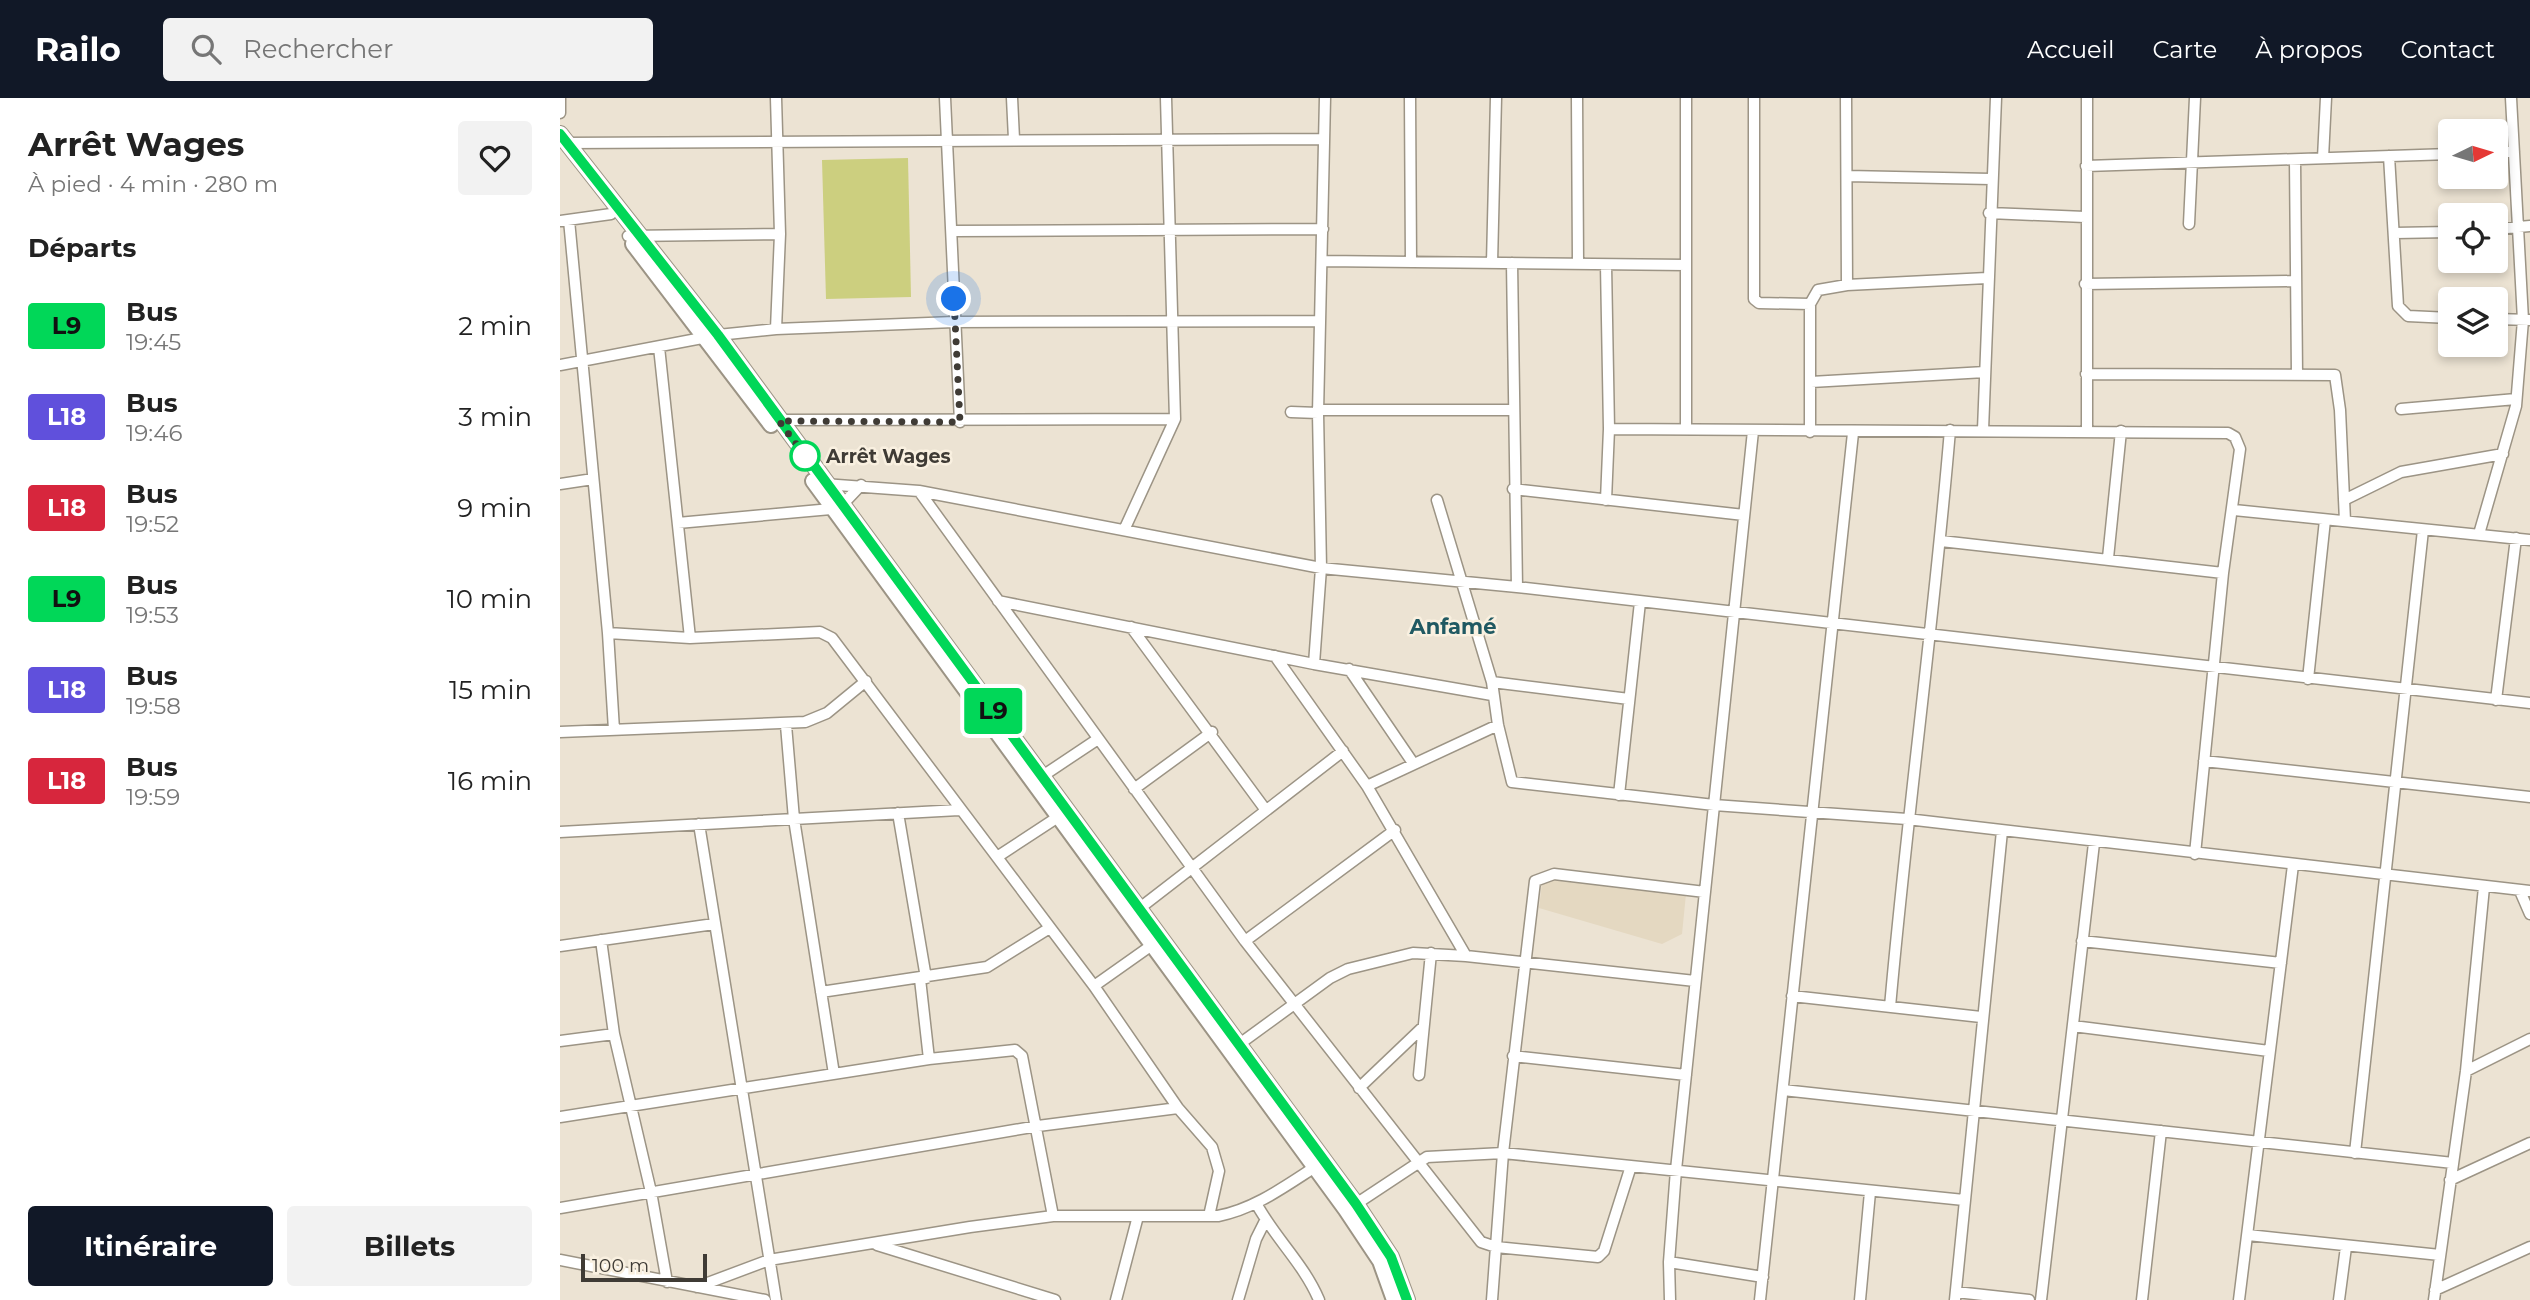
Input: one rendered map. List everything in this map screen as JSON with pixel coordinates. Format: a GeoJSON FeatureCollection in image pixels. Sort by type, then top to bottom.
{"type":"FeatureCollection","features":[{"type":"Feature","properties":{"kind":"main road"},"geometry":{"type":"LineString","coordinates":[[562,142],[611,214],[718,335],[773,420],[1041,777],[1135,912],[1351,1207],[1391,1257],[1407,1300]]}},
{"type":"Feature","properties":{"kind":"main road"},"geometry":{"type":"LineString","coordinates":[[562,142],[633,236],[702,338],[773,420]]}},
{"type":"Feature","properties":{"kind":"main road"},"geometry":{"type":"LineString","coordinates":[[837,506],[1058,817],[1135,912],[1152,945],[1235,1047],[1315,1167],[1351,1207],[1380,1261],[1394,1300]]}},
{"type":"Feature","properties":{"kind":"street"},"geometry":{"type":"LineString","coordinates":[[560,98],[560,113]]}},
{"type":"Feature","properties":{"kind":"street"},"geometry":{"type":"LineString","coordinates":[[776,98],[780,234],[776,329]]}},
{"type":"Feature","properties":{"kind":"street"},"geometry":{"type":"LineString","coordinates":[[945,98],[960,422]]}},
{"type":"Feature","properties":{"kind":"street"},"geometry":{"type":"LineString","coordinates":[[1012,98],[1014,139]]}},
{"type":"Feature","properties":{"kind":"street"},"geometry":{"type":"LineString","coordinates":[[1125,528],[1175,419],[1166,98]]}},
{"type":"Feature","properties":{"kind":"street"},"geometry":{"type":"LineString","coordinates":[[1314,664],[1321,568],[1318,412],[1325,98]]}},
{"type":"Feature","properties":{"kind":"street"},"geometry":{"type":"LineString","coordinates":[[1410,98],[1411,262]]}},
{"type":"Feature","properties":{"kind":"street"},"geometry":{"type":"LineString","coordinates":[[1492,263],[1496,98]]}},
{"type":"Feature","properties":{"kind":"street"},"geometry":{"type":"LineString","coordinates":[[1577,98],[1578,263]]}},
{"type":"Feature","properties":{"kind":"street"},"geometry":{"type":"LineString","coordinates":[[1686,98],[1686,429]]}},
{"type":"Feature","properties":{"kind":"street"},"geometry":{"type":"LineString","coordinates":[[1754,98],[1754,299],[1759,303],[1811,304]]}},
{"type":"Feature","properties":{"kind":"street"},"geometry":{"type":"LineString","coordinates":[[1846,98],[1847,285]]}},
{"type":"Feature","properties":{"kind":"street"},"geometry":{"type":"LineString","coordinates":[[1983,430],[1989,213],[1996,98]]}},
{"type":"Feature","properties":{"kind":"street"},"geometry":{"type":"LineString","coordinates":[[2087,98],[2087,430]]}},
{"type":"Feature","properties":{"kind":"street"},"geometry":{"type":"LineString","coordinates":[[2189,224],[2195,98]]}},
{"type":"Feature","properties":{"kind":"street"},"geometry":{"type":"LineString","coordinates":[[2323,158],[2326,98]]}},
{"type":"Feature","properties":{"kind":"street"},"geometry":{"type":"LineString","coordinates":[[2479,534],[2516,400],[2527,320],[2518,227],[2511,98]]}},
{"type":"Feature","properties":{"kind":"street"},"geometry":{"type":"LineString","coordinates":[[562,142],[1324,139]]}},
{"type":"Feature","properties":{"kind":"street"},"geometry":{"type":"LineString","coordinates":[[2508,152],[2514,152]]}},
{"type":"Feature","properties":{"kind":"street"},"geometry":{"type":"LineString","coordinates":[[2086,166],[2438,154]]}},
{"type":"Feature","properties":{"kind":"street"},"geometry":{"type":"LineString","coordinates":[[2389,156],[2400,310],[2408,316],[2438,317]]}},
{"type":"Feature","properties":{"kind":"street"},"geometry":{"type":"LineString","coordinates":[[2295,160],[2297,375]]}},
{"type":"Feature","properties":{"kind":"street"},"geometry":{"type":"LineString","coordinates":[[1847,176],[1991,179]]}},
{"type":"Feature","properties":{"kind":"street"},"geometry":{"type":"LineString","coordinates":[[1989,213],[2085,217]]}},
{"type":"Feature","properties":{"kind":"street"},"geometry":{"type":"LineString","coordinates":[[611,214],[565,221],[608,634],[614,730]]}},
{"type":"Feature","properties":{"kind":"street"},"geometry":{"type":"LineString","coordinates":[[2508,228],[2530,226]]}},
{"type":"Feature","properties":{"kind":"street"},"geometry":{"type":"LineString","coordinates":[[953,230],[1324,229]]}},
{"type":"Feature","properties":{"kind":"street"},"geometry":{"type":"LineString","coordinates":[[2395,233],[2438,232]]}},
{"type":"Feature","properties":{"kind":"street"},"geometry":{"type":"LineString","coordinates":[[633,236],[780,234]]}},
{"type":"Feature","properties":{"kind":"street"},"geometry":{"type":"LineString","coordinates":[[1323,261],[1686,265]]}},
{"type":"Feature","properties":{"kind":"street"},"geometry":{"type":"LineString","coordinates":[[1512,263],[1513,489],[1517,587]]}},
{"type":"Feature","properties":{"kind":"street"},"geometry":{"type":"LineString","coordinates":[[1606,265],[1609,429],[1606,500]]}},
{"type":"Feature","properties":{"kind":"street"},"geometry":{"type":"LineString","coordinates":[[1810,432],[1811,304],[1818,290],[1847,285],[1987,278]]}},
{"type":"Feature","properties":{"kind":"street"},"geometry":{"type":"LineString","coordinates":[[2085,284],[2296,281]]}},
{"type":"Feature","properties":{"kind":"street"},"geometry":{"type":"LineString","coordinates":[[2508,319],[2527,320]]}},
{"type":"Feature","properties":{"kind":"street"},"geometry":{"type":"LineString","coordinates":[[560,365],[718,335],[776,329],[954,322],[1320,321]]}},
{"type":"Feature","properties":{"kind":"street"},"geometry":{"type":"LineString","coordinates":[[659,347],[690,638]]}},
{"type":"Feature","properties":{"kind":"street"},"geometry":{"type":"LineString","coordinates":[[1811,382],[1985,372]]}},
{"type":"Feature","properties":{"kind":"street"},"geometry":{"type":"LineString","coordinates":[[2086,374],[2336,376],[2344,521]]}},
{"type":"Feature","properties":{"kind":"street"},"geometry":{"type":"LineString","coordinates":[[2401,409],[2516,400]]}},
{"type":"Feature","properties":{"kind":"street"},"geometry":{"type":"LineString","coordinates":[[1291,412],[1512,410]]}},
{"type":"Feature","properties":{"kind":"street"},"geometry":{"type":"LineString","coordinates":[[773,420],[960,422],[1175,419]]}},
{"type":"Feature","properties":{"kind":"street"},"geometry":{"type":"LineString","coordinates":[[1609,429],[1853,433],[2120,430],[2228,433],[2235,436],[2240,449],[2234,510],[2223,573],[2195,854]]}},
{"type":"Feature","properties":{"kind":"street"},"geometry":{"type":"LineString","coordinates":[[1890,1007],[1907,819],[1941,541],[1950,430]]}},
{"type":"Feature","properties":{"kind":"street"},"geometry":{"type":"LineString","coordinates":[[2108,558],[2120,430]]}},
{"type":"Feature","properties":{"kind":"street"},"geometry":{"type":"LineString","coordinates":[[1670,1300],[1669,1262],[1676,1170],[1753,431]]}},
{"type":"Feature","properties":{"kind":"street"},"geometry":{"type":"LineString","coordinates":[[1760,1300],[1853,433]]}},
{"type":"Feature","properties":{"kind":"street"},"geometry":{"type":"LineString","coordinates":[[2344,500],[2407,471],[2503,454]]}},
{"type":"Feature","properties":{"kind":"street"},"geometry":{"type":"LineString","coordinates":[[560,484],[593,480]]}},
{"type":"Feature","properties":{"kind":"street"},"geometry":{"type":"LineString","coordinates":[[820,483],[919,491],[1125,528],[1321,568],[1734,611],[2404,691],[2530,703]]}},
{"type":"Feature","properties":{"kind":"street"},"geometry":{"type":"LineString","coordinates":[[678,523],[837,506],[861,485]]}},
{"type":"Feature","properties":{"kind":"street"},"geometry":{"type":"LineString","coordinates":[[1513,489],[1744,515]]}},
{"type":"Feature","properties":{"kind":"street"},"geometry":{"type":"LineString","coordinates":[[919,491],[1245,941],[1417,1163],[1482,1242],[1496,1247],[1598,1257],[1604,1251],[1631,1166]]}},
{"type":"Feature","properties":{"kind":"street"},"geometry":{"type":"LineString","coordinates":[[1437,500],[1492,682],[1497,725],[1512,782],[1714,805],[1907,819],[2094,843],[2525,891],[2530,914]]}},
{"type":"Feature","properties":{"kind":"street"},"geometry":{"type":"LineString","coordinates":[[2234,510],[2530,539]]}},
{"type":"Feature","properties":{"kind":"street"},"geometry":{"type":"LineString","coordinates":[[2308,679],[2325,520]]}},
{"type":"Feature","properties":{"kind":"street"},"geometry":{"type":"LineString","coordinates":[[2355,1153],[2423,530]]}},
{"type":"Feature","properties":{"kind":"street"},"geometry":{"type":"LineString","coordinates":[[2496,700],[2516,538]]}},
{"type":"Feature","properties":{"kind":"street"},"geometry":{"type":"LineString","coordinates":[[1941,541],[2223,573]]}},
{"type":"Feature","properties":{"kind":"street"},"geometry":{"type":"LineString","coordinates":[[998,601],[1314,664],[1492,695]]}},
{"type":"Feature","properties":{"kind":"street"},"geometry":{"type":"LineString","coordinates":[[1619,795],[1640,602]]}},
{"type":"Feature","properties":{"kind":"street"},"geometry":{"type":"LineString","coordinates":[[1131,626],[1212,732],[1265,808]]}},
{"type":"Feature","properties":{"kind":"street"},"geometry":{"type":"LineString","coordinates":[[608,634],[690,638],[820,632],[832,638],[959,810],[998,857],[1048,929],[1094,986],[1178,1108],[1212,1147],[1219,1171],[1209,1216]]}},
{"type":"Feature","properties":{"kind":"street"},"geometry":{"type":"LineString","coordinates":[[1275,656],[1367,786],[1466,956]]}},
{"type":"Feature","properties":{"kind":"street"},"geometry":{"type":"LineString","coordinates":[[1349,670],[1413,763]]}},
{"type":"Feature","properties":{"kind":"street"},"geometry":{"type":"LineString","coordinates":[[560,732],[786,725],[815,720],[866,681]]}},
{"type":"Feature","properties":{"kind":"street"},"geometry":{"type":"LineString","coordinates":[[1492,682],[1629,699]]}},
{"type":"Feature","properties":{"kind":"street"},"geometry":{"type":"LineString","coordinates":[[786,725],[794,819],[834,1074]]}},
{"type":"Feature","properties":{"kind":"street"},"geometry":{"type":"LineString","coordinates":[[1367,786],[1497,725]]}},
{"type":"Feature","properties":{"kind":"street"},"geometry":{"type":"LineString","coordinates":[[1134,789],[1212,732]]}},
{"type":"Feature","properties":{"kind":"street"},"geometry":{"type":"LineString","coordinates":[[1041,777],[1098,739]]}},
{"type":"Feature","properties":{"kind":"street"},"geometry":{"type":"LineString","coordinates":[[1135,912],[1265,808],[1342,751]]}},
{"type":"Feature","properties":{"kind":"street"},"geometry":{"type":"LineString","coordinates":[[2204,761],[2396,780],[2530,797]]}},
{"type":"Feature","properties":{"kind":"street"},"geometry":{"type":"LineString","coordinates":[[560,832],[959,810]]}},
{"type":"Feature","properties":{"kind":"street"},"geometry":{"type":"LineString","coordinates":[[898,813],[923,979],[929,1059]]}},
{"type":"Feature","properties":{"kind":"street"},"geometry":{"type":"LineString","coordinates":[[998,857],[1058,817]]}},
{"type":"Feature","properties":{"kind":"street"},"geometry":{"type":"LineString","coordinates":[[699,824],[776,1300]]}},
{"type":"Feature","properties":{"kind":"street"},"geometry":{"type":"LineString","coordinates":[[1245,941],[1395,830]]}},
{"type":"Feature","properties":{"kind":"street"},"geometry":{"type":"LineString","coordinates":[[2002,831],[1981,1017],[1955,1296],[2029,1300]]}},
{"type":"Feature","properties":{"kind":"street"},"geometry":{"type":"LineString","coordinates":[[2041,1300],[2094,843]]}},
{"type":"Feature","properties":{"kind":"street"},"geometry":{"type":"LineString","coordinates":[[2239,1300],[2292,865]]}},
{"type":"Feature","properties":{"kind":"street"},"geometry":{"type":"LineString","coordinates":[[1492,1300],[1503,1153],[1535,881],[1548,874],[1705,892]]}},
{"type":"Feature","properties":{"kind":"street"},"geometry":{"type":"LineString","coordinates":[[2434,1295],[2466,1071],[2484,887]]}},
{"type":"Feature","properties":{"kind":"street"},"geometry":{"type":"LineString","coordinates":[[560,946],[714,924]]}},
{"type":"Feature","properties":{"kind":"street"},"geometry":{"type":"LineString","coordinates":[[821,992],[923,979],[993,965],[1048,929]]}},
{"type":"Feature","properties":{"kind":"street"},"geometry":{"type":"LineString","coordinates":[[601,940],[614,1034],[651,1192],[667,1282]]}},
{"type":"Feature","properties":{"kind":"street"},"geometry":{"type":"LineString","coordinates":[[2082,941],[2281,963]]}},
{"type":"Feature","properties":{"kind":"street"},"geometry":{"type":"LineString","coordinates":[[1094,986],[1152,945]]}},
{"type":"Feature","properties":{"kind":"street"},"geometry":{"type":"LineString","coordinates":[[1235,1047],[1330,978],[1348,969],[1413,953],[1466,956],[1695,981]]}},
{"type":"Feature","properties":{"kind":"street"},"geometry":{"type":"LineString","coordinates":[[1419,1075],[1431,953]]}},
{"type":"Feature","properties":{"kind":"street"},"geometry":{"type":"LineString","coordinates":[[1792,996],[1981,1017]]}},
{"type":"Feature","properties":{"kind":"street"},"geometry":{"type":"LineString","coordinates":[[2073,1026],[2269,1051]]}},
{"type":"Feature","properties":{"kind":"street"},"geometry":{"type":"LineString","coordinates":[[1359,1088],[1423,1027]]}},
{"type":"Feature","properties":{"kind":"street"},"geometry":{"type":"LineString","coordinates":[[560,1041],[614,1034]]}},
{"type":"Feature","properties":{"kind":"street"},"geometry":{"type":"LineString","coordinates":[[2466,1071],[2530,1039]]}},
{"type":"Feature","properties":{"kind":"street"},"geometry":{"type":"LineString","coordinates":[[560,1117],[929,1059],[1020,1052],[1038,1125],[1053,1216]]}},
{"type":"Feature","properties":{"kind":"street"},"geometry":{"type":"LineString","coordinates":[[1513,1056],[1686,1075]]}},
{"type":"Feature","properties":{"kind":"street"},"geometry":{"type":"LineString","coordinates":[[1783,1090],[2453,1163]]}},
{"type":"Feature","properties":{"kind":"street"},"geometry":{"type":"LineString","coordinates":[[560,1208],[1038,1125],[1178,1108]]}},
{"type":"Feature","properties":{"kind":"street"},"geometry":{"type":"LineString","coordinates":[[2142,1300],[2161,1131]]}},
{"type":"Feature","properties":{"kind":"street"},"geometry":{"type":"LineString","coordinates":[[2450,1180],[2530,1143]]}},
{"type":"Feature","properties":{"kind":"street"},"geometry":{"type":"LineString","coordinates":[[1351,1207],[1417,1163],[1437,1155],[1503,1153],[1964,1200]]}},
{"type":"Feature","properties":{"kind":"street"},"geometry":{"type":"LineString","coordinates":[[697,1287],[769,1260],[1053,1216],[1209,1216],[1236,1213],[1315,1167]]}},
{"type":"Feature","properties":{"kind":"street"},"geometry":{"type":"LineString","coordinates":[[1860,1300],[1870,1192]]}},
{"type":"Feature","properties":{"kind":"street"},"geometry":{"type":"LineString","coordinates":[[1256,1203],[1265,1220],[1311,1279],[1319,1300]]}},
{"type":"Feature","properties":{"kind":"street"},"geometry":{"type":"LineString","coordinates":[[1116,1300],[1138,1216]]}},
{"type":"Feature","properties":{"kind":"street"},"geometry":{"type":"LineString","coordinates":[[1238,1300],[1265,1220]]}},
{"type":"Feature","properties":{"kind":"street"},"geometry":{"type":"LineString","coordinates":[[2248,1235],[2440,1255]]}},
{"type":"Feature","properties":{"kind":"street"},"geometry":{"type":"LineString","coordinates":[[876,1244],[1055,1300]]}},
{"type":"Feature","properties":{"kind":"street"},"geometry":{"type":"LineString","coordinates":[[2339,1300],[2346,1247]]}},
{"type":"Feature","properties":{"kind":"street"},"geometry":{"type":"LineString","coordinates":[[2434,1295],[2530,1247]]}},
{"type":"Feature","properties":{"kind":"street"},"geometry":{"type":"LineString","coordinates":[[560,1260],[765,1300]]}},
{"type":"Feature","properties":{"kind":"street"},"geometry":{"type":"LineString","coordinates":[[1669,1262],[1763,1277]]}},
{"type":"Feature","properties":{"kind":"shaded area"},"geometry":{"type":"Polygon","coordinates":[[[1546,879],[1686,894],[1682,934],[1662,944],[1539,908],[1542,883],[1546,879]]]}},
{"type":"Feature","properties":{"kind":"green space"},"geometry":{"type":"Polygon","coordinates":[[[908,158],[911,297],[826,299],[822,160],[908,158]]]}},
{"type":"Feature","properties":{"kind":"bus line","name":"L9"},"geometry":{"type":"LineString","coordinates":[[560,134],[718,335],[1356,1204],[1391,1257],[1407,1300]]}},
{"type":"Feature","properties":{"kind":"place","name":"Arrêt Wages"},"geometry":{"type":"Point","coordinates":[805,456]}},
{"type":"Feature","properties":{"kind":"district","name":"Anfamé"},"geometry":{"type":"Point","coordinates":[1453,627]}},
{"type":"Feature","properties":{"kind":"route"},"geometry":{"type":"LineString","coordinates":[[805,456],[808,460],[779,421],[960,422],[954,299]]}}]}
